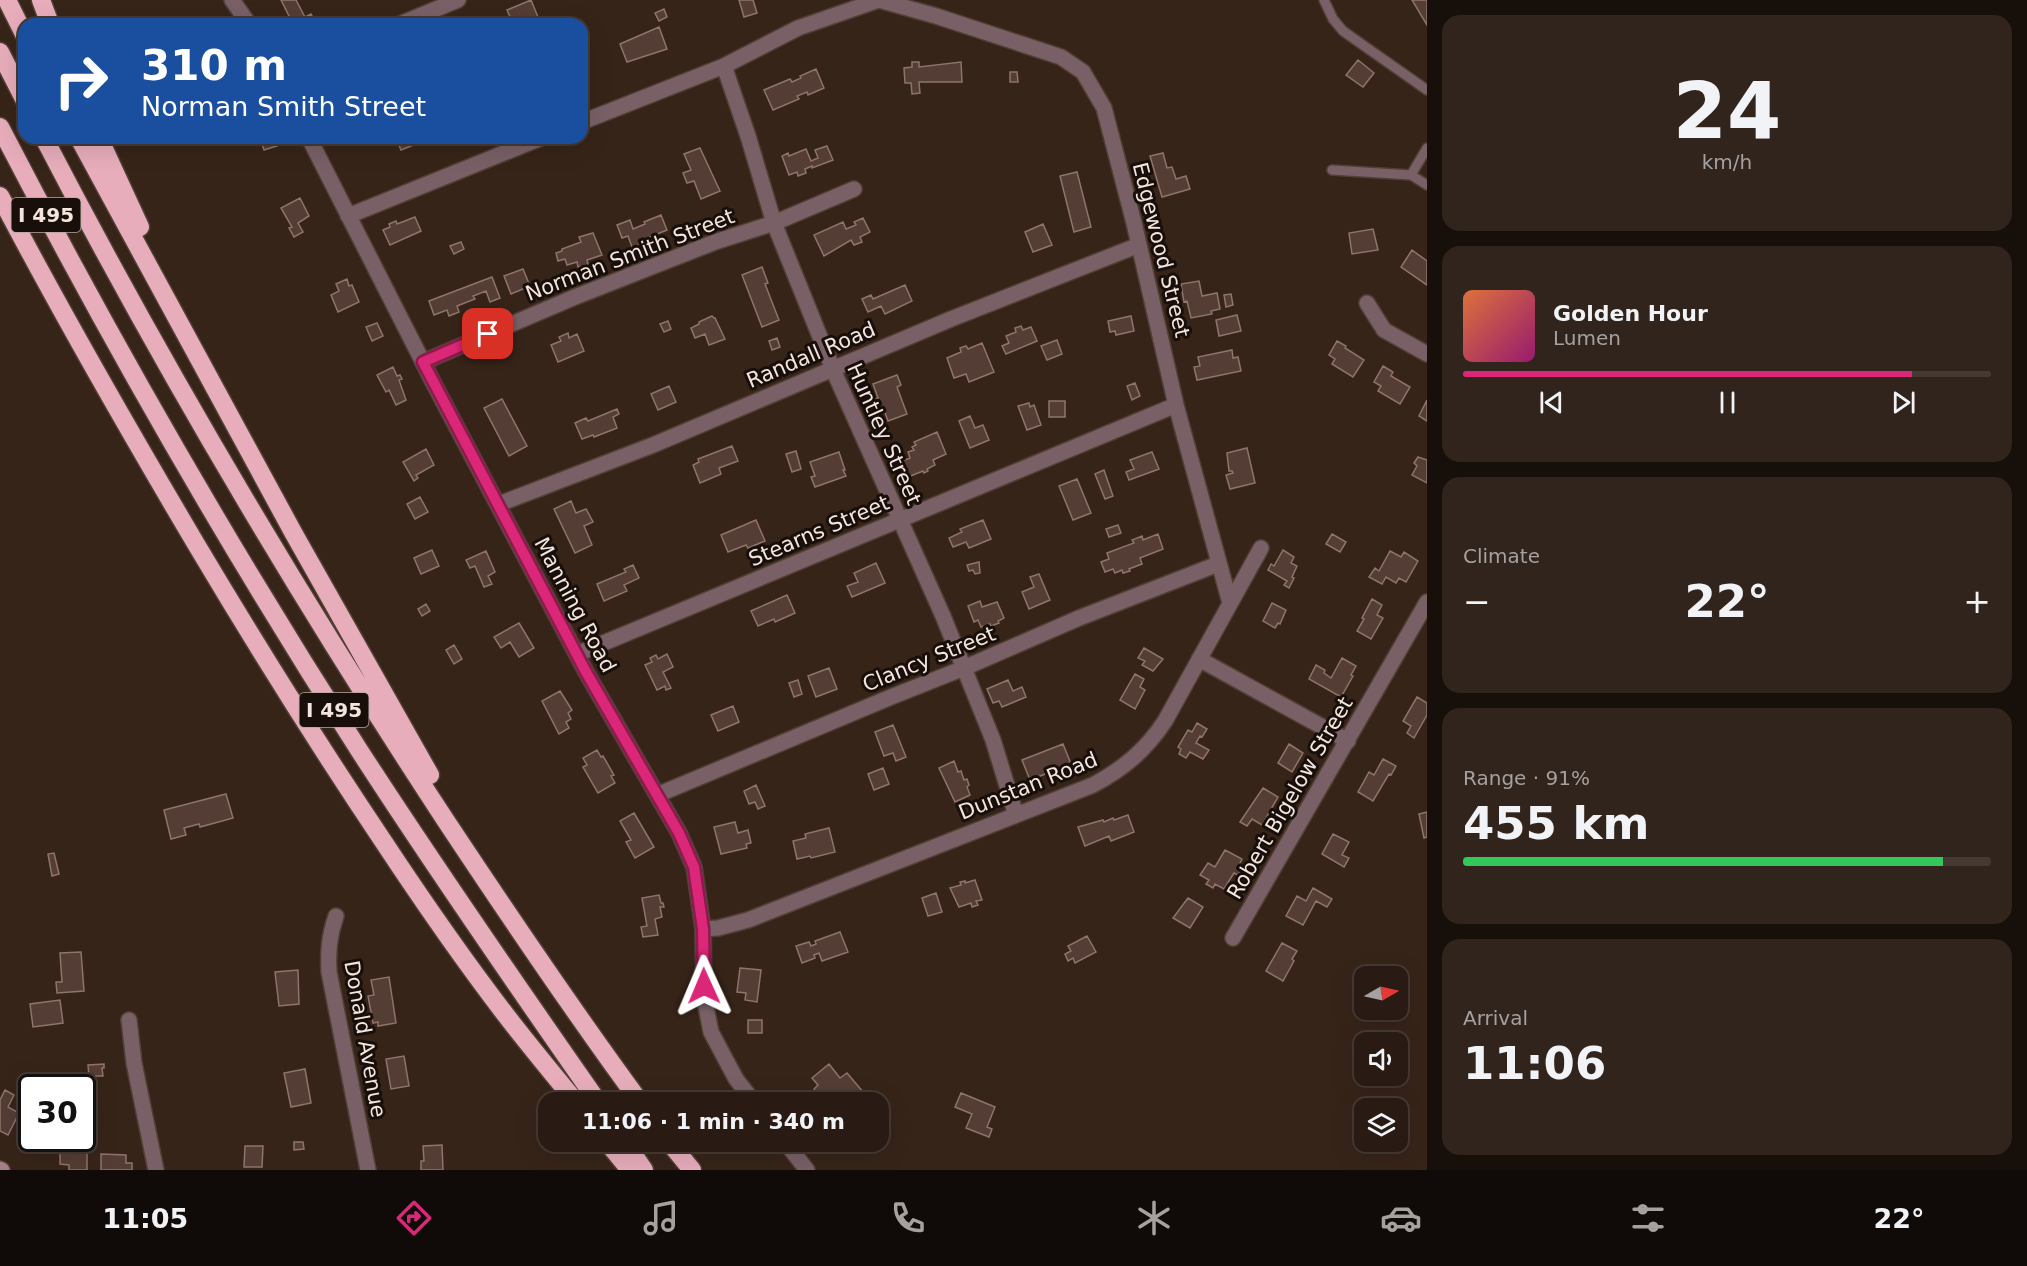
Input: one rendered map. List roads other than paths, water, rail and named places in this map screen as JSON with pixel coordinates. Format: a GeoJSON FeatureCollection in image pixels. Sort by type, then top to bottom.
{"type":"FeatureCollection","features":[{"type":"Feature","properties":{"kind":"highway"},"geometry":{"type":"LineString","coordinates":[[7,0],[18,22]]}},
{"type":"Feature","properties":{"kind":"highway"},"geometry":{"type":"LineString","coordinates":[[41,0],[48,18]]}},
{"type":"Feature","properties":{"kind":"highway"},"geometry":{"type":"LineString","coordinates":[[0,52],[18,87]]}},
{"type":"Feature","properties":{"kind":"highway","name":"I 495"},"geometry":{"type":"LineString","coordinates":[[0,128],[148,401],[202,495],[417,839],[591,1092]]}},
{"type":"Feature","properties":{"kind":"highway","name":"I 495"},"geometry":{"type":"LineString","coordinates":[[47,144],[141,318],[307,605],[504,907],[633,1092]]}},
{"type":"Feature","properties":{"kind":"highway"},"geometry":{"type":"LineString","coordinates":[[82,144],[294,534],[504,907]]}},
{"type":"Feature","properties":{"kind":"highway"},"geometry":{"type":"LineString","coordinates":[[102,144],[138,221],[152,272]]}},
{"type":"Feature","properties":{"kind":"highway"},"geometry":{"type":"LineString","coordinates":[[0,196],[116,407],[210,567],[325,753],[471,968],[568,1092]]}},
{"type":"Feature","properties":{"kind":"highway"},"geometry":{"type":"LineString","coordinates":[[0,213],[59,306]]}},
{"type":"Feature","properties":{"kind":"highway"},"geometry":{"type":"LineString","coordinates":[[615,1152],[630,1170]]}},
{"type":"Feature","properties":{"kind":"highway"},"geometry":{"type":"LineString","coordinates":[[632,1152],[644,1170]]}},
{"type":"Feature","properties":{"kind":"highway"},"geometry":{"type":"LineString","coordinates":[[677,1152],[692,1170]]}},
{"type":"Feature","properties":{"kind":"street"},"geometry":{"type":"LineString","coordinates":[[232,0],[245,18]]}},
{"type":"Feature","properties":{"kind":"street"},"geometry":{"type":"LineString","coordinates":[[414,18],[458,0]]}},
{"type":"Feature","properties":{"kind":"street","name":"Edgewood Street"},"geometry":{"type":"LineString","coordinates":[[588,120],[723,66],[798,28],[879,0],[1061,57],[1083,72],[1104,108],[1176,405],[1230,603]]}},
{"type":"Feature","properties":{"kind":"street","name":"Huntley Street"},"geometry":{"type":"LineString","coordinates":[[723,66],[748,136],[774,223],[833,369],[964,669],[993,740],[1016,815]]}},
{"type":"Feature","properties":{"kind":"street","name":"Manning Road"},"geometry":{"type":"LineString","coordinates":[[312,144],[423,362],[577,654],[679,833],[694,867],[703,929],[704,997],[711,1032],[736,1079],[746,1092]]}},
{"type":"Feature","properties":{"kind":"street"},"geometry":{"type":"LineString","coordinates":[[348,216],[526,144]]}},
{"type":"Feature","properties":{"kind":"street","name":"Norman Smith Street"},"geometry":{"type":"LineString","coordinates":[[423,362],[585,293],[715,242],[774,223],[854,189]]}},
{"type":"Feature","properties":{"kind":"street","name":"Randall Road"},"geometry":{"type":"LineString","coordinates":[[498,504],[653,445],[951,319],[1139,245]]}},
{"type":"Feature","properties":{"kind":"street"},"geometry":{"type":"LineString","coordinates":[[1367,303],[1384,330],[1427,354]]}},
{"type":"Feature","properties":{"kind":"street","name":"Stearns Street"},"geometry":{"type":"LineString","coordinates":[[577,654],[1176,405]]}},
{"type":"Feature","properties":{"kind":"street","name":"Dunstan Road"},"geometry":{"type":"LineString","coordinates":[[703,929],[718,928],[748,920],[1092,785],[1109,776],[1135,757],[1165,721],[1261,548]]}},
{"type":"Feature","properties":{"kind":"street","name":"Clancy Street"},"geometry":{"type":"LineString","coordinates":[[657,795],[891,697],[964,669],[1078,618],[1218,564]]}},
{"type":"Feature","properties":{"kind":"street","name":"Robert Bigelow Street"},"geometry":{"type":"LineString","coordinates":[[1233,938],[1427,602]]}},
{"type":"Feature","properties":{"kind":"street"},"geometry":{"type":"LineString","coordinates":[[1199,659],[1348,741]]}},
{"type":"Feature","properties":{"kind":"street","name":"Donald Avenue"},"geometry":{"type":"LineString","coordinates":[[336,916],[330,935],[329,972],[368,1170]]}},
{"type":"Feature","properties":{"kind":"street"},"geometry":{"type":"LineString","coordinates":[[129,1020],[134,1063],[156,1170]]}},
{"type":"Feature","properties":{"kind":"street"},"geometry":{"type":"LineString","coordinates":[[793,1152],[807,1170]]}},
{"type":"Feature","properties":{"kind":"lane"},"geometry":{"type":"LineString","coordinates":[[1324,0],[1333,19],[1343,31],[1427,90]]}},
{"type":"Feature","properties":{"kind":"lane"},"geometry":{"type":"LineString","coordinates":[[1411,175],[1427,148]]}},
{"type":"Feature","properties":{"kind":"lane"},"geometry":{"type":"LineString","coordinates":[[1332,170],[1411,175],[1427,185]]}}]}
